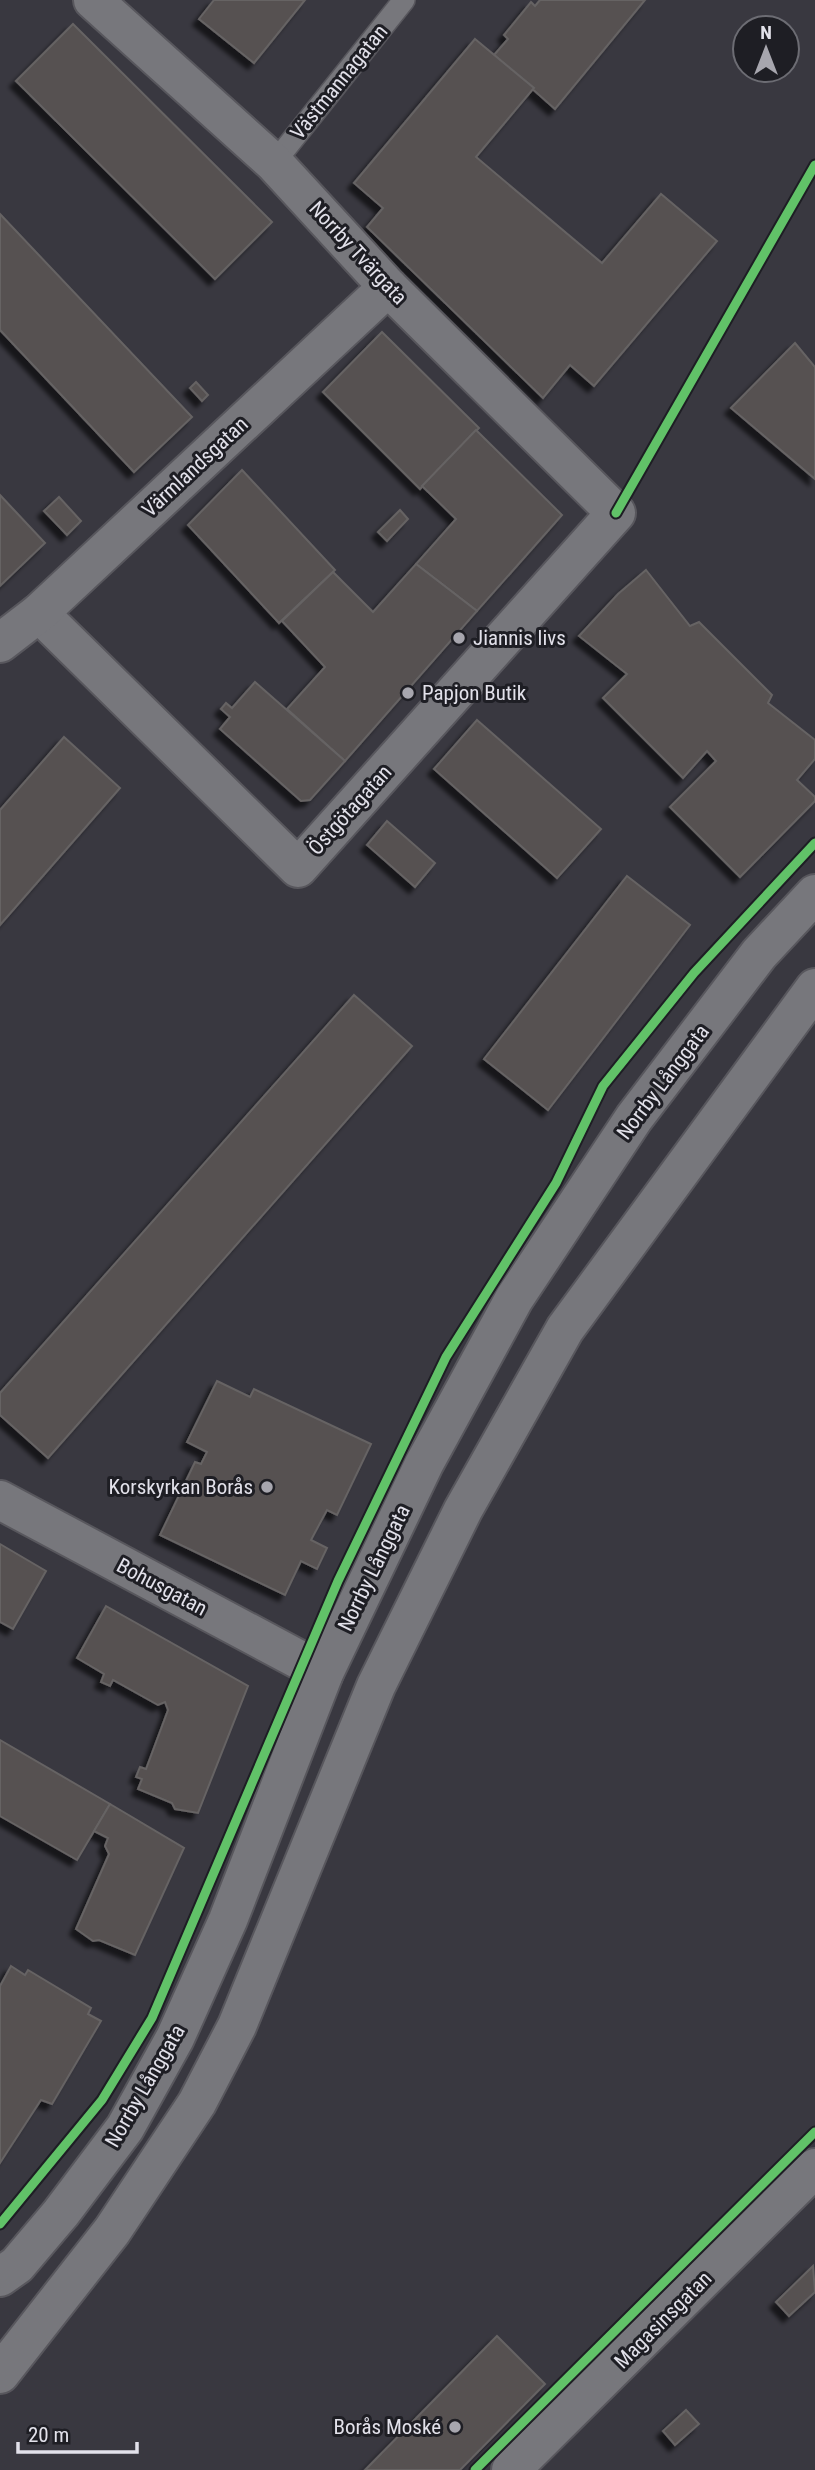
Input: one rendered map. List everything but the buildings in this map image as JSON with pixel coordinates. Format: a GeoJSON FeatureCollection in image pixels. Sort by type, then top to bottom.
{"type":"FeatureCollection","features":[{"type":"Feature","properties":{"kind":"main road","name":"Norrby Tvärgata"},"geometry":{"type":"LineString","coordinates":[[93,0],[274,163],[388,287],[616,513]]}},
{"type":"Feature","properties":{"kind":"main road","name":"Värmlandsgatan"},"geometry":{"type":"LineString","coordinates":[[0,643],[39,613],[388,287]]}},
{"type":"Feature","properties":{"kind":"main road","name":"Östgötagatan"},"geometry":{"type":"LineString","coordinates":[[39,613],[298,868],[616,513]]}},
{"type":"Feature","properties":{"kind":"main road","name":"Norrby Långgata"},"geometry":{"type":"LineString","coordinates":[[0,2277],[17,2264],[61,2213],[125,2128],[175,2038],[228,1920],[324,1673],[424,1464],[514,1299],[634,1118],[759,954],[815,894]]}},
{"type":"Feature","properties":{"kind":"main road"},"geometry":{"type":"LineString","coordinates":[[0,2374],[112,2231],[197,2103],[237,2026],[376,1686],[463,1510],[565,1329],[815,988]]}},
{"type":"Feature","properties":{"kind":"main road","name":"Bohusgatan"},"geometry":{"type":"LineString","coordinates":[[0,1500],[324,1673]]}},
{"type":"Feature","properties":{"kind":"main road","name":"Magasinsgatan"},"geometry":{"type":"LineString","coordinates":[[511,2470],[815,2168]]}},
{"type":"Feature","properties":{"kind":"lane","name":"Västmannagatan"},"geometry":{"type":"LineString","coordinates":[[274,163],[404,0]]}},
{"type":"Feature","properties":{"kind":"cycle path"},"geometry":{"type":"LineString","coordinates":[[616,513],[815,165]]}},
{"type":"Feature","properties":{"kind":"cycle path"},"geometry":{"type":"LineString","coordinates":[[0,2224],[102,2100],[152,2018],[338,1581],[446,1357],[556,1183],[603,1086],[694,973],[815,843]]}},
{"type":"Feature","properties":{"kind":"cycle path"},"geometry":{"type":"LineString","coordinates":[[475,2470],[815,2132]]}},
{"type":"Feature","properties":{"kind":"place","name":"Jiannis livs"},"geometry":{"type":"Point","coordinates":[459,638]}},
{"type":"Feature","properties":{"kind":"place","name":"Papjon Butik"},"geometry":{"type":"Point","coordinates":[408,693]}},
{"type":"Feature","properties":{"kind":"place","name":"Korskyrkan Borås"},"geometry":{"type":"Point","coordinates":[267,1487]}},
{"type":"Feature","properties":{"kind":"place","name":"Borås Moské"},"geometry":{"type":"Point","coordinates":[455,2427]}}]}
